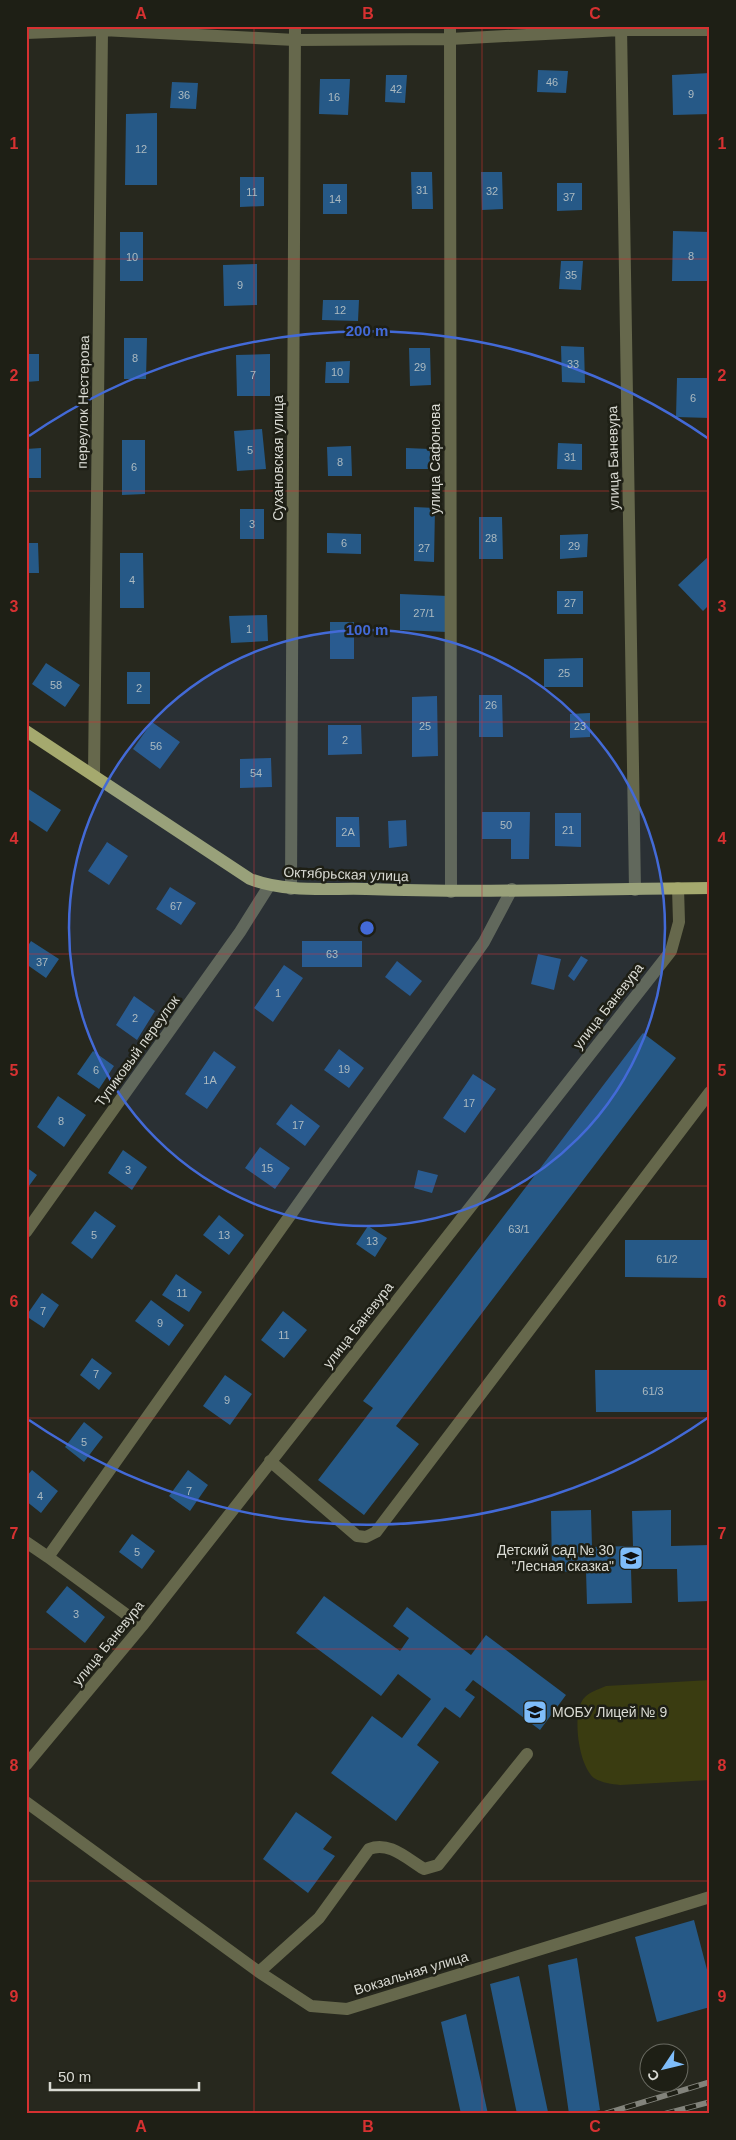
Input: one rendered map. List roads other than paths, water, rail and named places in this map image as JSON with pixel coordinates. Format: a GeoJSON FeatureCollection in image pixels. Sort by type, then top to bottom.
{"type":"FeatureCollection","features":[{"type":"Feature","properties":{"kind":"main road","name":"Октябрьская улица"},"geometry":{"type":"LineString","coordinates":[[26,731],[250,879],[269,886],[291,889],[318,887],[451,892],[512,889],[635,890],[710,888]]}},
{"type":"Feature","properties":{"kind":"street","name":"Сухановская улица"},"geometry":{"type":"LineString","coordinates":[[291,889],[296,26]]}},
{"type":"Feature","properties":{"kind":"street"},"geometry":{"type":"LineString","coordinates":[[26,33],[102,30],[296,40],[450,32],[621,28],[710,30]]}},
{"type":"Feature","properties":{"kind":"street","name":"улица Баневура"},"geometry":{"type":"LineString","coordinates":[[621,28],[635,890]]}},
{"type":"Feature","properties":{"kind":"street","name":"переулок Нестерова"},"geometry":{"type":"LineString","coordinates":[[94,775],[102,30]]}},
{"type":"Feature","properties":{"kind":"street","name":"улица Сафонова"},"geometry":{"type":"LineString","coordinates":[[450,32],[451,892]]}},
{"type":"Feature","properties":{"kind":"street","name":"Тупиковый переулок"},"geometry":{"type":"LineString","coordinates":[[26,1232],[240,932],[269,886]]}},
{"type":"Feature","properties":{"kind":"street","name":"улица Баневура"},"geometry":{"type":"LineString","coordinates":[[26,1765],[142,1626],[670,951],[679,922],[678,888]]}},
{"type":"Feature","properties":{"kind":"street"},"geometry":{"type":"LineString","coordinates":[[48,1557],[484,942],[512,889]]}},
{"type":"Feature","properties":{"kind":"street"},"geometry":{"type":"LineString","coordinates":[[270,1461],[356,1536],[366,1537],[376,1532],[710,1092]]}},
{"type":"Feature","properties":{"kind":"street"},"geometry":{"type":"LineString","coordinates":[[26,1542],[142,1626]]}},
{"type":"Feature","properties":{"kind":"street"},"geometry":{"type":"LineString","coordinates":[[259,1972],[319,1918],[369,1849],[378,1845],[388,1846],[424,1869],[438,1865],[527,1754]]}},
{"type":"Feature","properties":{"kind":"street","name":"Вокзальная улица"},"geometry":{"type":"LineString","coordinates":[[26,1802],[259,1972],[311,2006],[347,2009],[710,1897]]}},
{"type":"Feature","properties":{"kind":"railway"},"geometry":{"type":"LineString","coordinates":[[604,2114],[710,2082]]}},
{"type":"Feature","properties":{"kind":"railway"},"geometry":{"type":"LineString","coordinates":[[664,2114],[710,2102]]}},
{"type":"Feature","properties":{"kind":"place","name":"Детский сад № 30 \"Лесная сказка\""},"geometry":{"type":"Point","coordinates":[631,1558]}},
{"type":"Feature","properties":{"kind":"place","name":"МОБУ Лицей № 9"},"geometry":{"type":"Point","coordinates":[535,1712]}}]}
